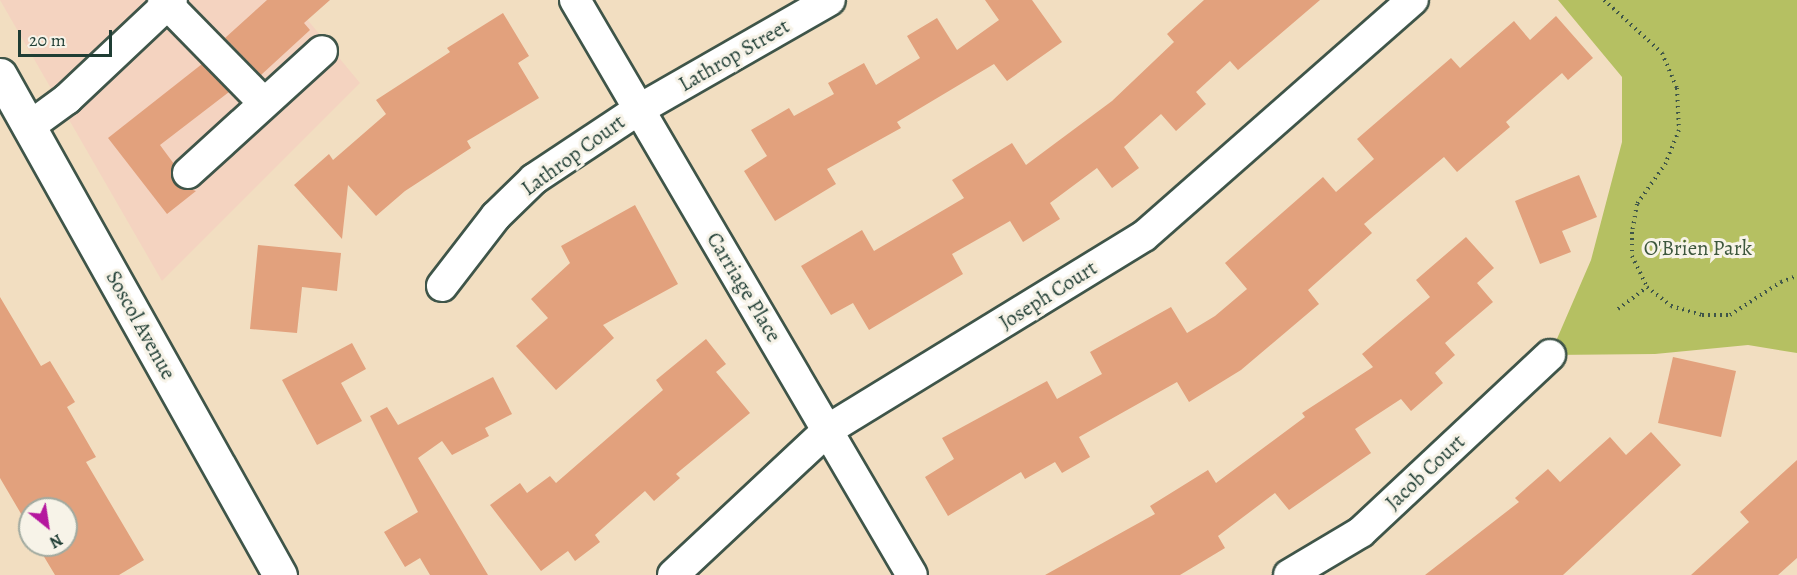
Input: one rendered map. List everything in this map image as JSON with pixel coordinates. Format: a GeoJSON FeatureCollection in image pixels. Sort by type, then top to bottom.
{"type":"FeatureCollection","features":[{"type":"Feature","properties":{"kind":"main road","name":"Soscol Avenue"},"geometry":{"type":"LineString","coordinates":[[0,75],[280,575]]}},
{"type":"Feature","properties":{"kind":"street","name":"Carriage Place"},"geometry":{"type":"LineString","coordinates":[[575,0],[638,110],[829,429],[912,575]]}},
{"type":"Feature","properties":{"kind":"street","name":"Lathrop Street"},"geometry":{"type":"LineString","coordinates":[[638,110],[830,0]]}},
{"type":"Feature","properties":{"kind":"street","name":"Joseph Court"},"geometry":{"type":"LineString","coordinates":[[673,575],[829,429],[1144,236],[1413,0]]}},
{"type":"Feature","properties":{"kind":"street"},"geometry":{"type":"LineString","coordinates":[[30,126],[67,99],[167,2],[264,103]]}},
{"type":"Feature","properties":{"kind":"street"},"geometry":{"type":"LineString","coordinates":[[188,173],[322,51]]}},
{"type":"Feature","properties":{"kind":"street","name":"Lathrop Court"},"geometry":{"type":"LineString","coordinates":[[442,286],[496,216],[534,179],[638,110]]}},
{"type":"Feature","properties":{"kind":"street","name":"Jacob Court"},"geometry":{"type":"LineString","coordinates":[[1289,575],[1361,532],[1550,355]]}},
{"type":"Feature","properties":{"kind":"path"},"geometry":{"type":"LineString","coordinates":[[1604,0],[1662,53],[1677,88],[1679,130],[1666,163],[1637,204],[1632,232],[1632,256],[1647,287],[1671,306],[1702,315],[1730,315],[1781,282],[1797,276]]}},
{"type":"Feature","properties":{"kind":"path"},"geometry":{"type":"LineString","coordinates":[[1618,309],[1647,287]]}},
{"type":"Feature","properties":{"kind":"shaded area"},"geometry":{"type":"Polygon","coordinates":[[[0,0],[291,0],[360,83],[162,281],[0,0]]]}},
{"type":"Feature","properties":{"kind":"green space","name":"O'Brien Park"},"geometry":{"type":"Polygon","coordinates":[[[1558,0],[1797,0],[1797,353],[1748,345],[1655,354],[1550,355],[1591,260],[1622,142],[1622,77],[1558,0]]]}},
{"type":"Feature","properties":{"kind":"building"},"geometry":{"type":"Polygon","coordinates":[[[267,0],[330,0],[304,23],[310,30],[261,75],[225,38],[267,0]]]}},
{"type":"Feature","properties":{"kind":"building"},"geometry":{"type":"Polygon","coordinates":[[[985,0],[1032,0],[1062,42],[1007,81],[994,64],[897,122],[901,128],[827,169],[836,184],[775,221],[744,171],[767,156],[751,130],[789,108],[794,116],[834,94],[828,83],[864,63],[876,85],[920,58],[907,36],[937,18],[957,50],[999,20],[985,0]]]}},
{"type":"Feature","properties":{"kind":"building"},"geometry":{"type":"Polygon","coordinates":[[[1204,0],[1320,0],[1238,70],[1230,61],[1196,92],[1206,104],[1176,131],[1161,114],[1124,147],[1139,168],[1112,188],[1097,168],[1050,203],[1060,219],[1023,242],[1010,221],[952,254],[963,274],[869,330],[853,303],[831,315],[801,266],[862,230],[874,251],[964,198],[952,180],[1012,143],[1026,165],[1112,101],[1174,42],[1167,34],[1204,0]]]}},
{"type":"Feature","properties":{"kind":"building"},"geometry":{"type":"Polygon","coordinates":[[[503,13],[529,56],[518,63],[539,98],[467,141],[471,148],[405,191],[376,216],[348,185],[342,239],[294,185],[329,154],[333,160],[386,114],[376,100],[450,52],[447,48],[503,13]]]}},
{"type":"Feature","properties":{"kind":"building"},"geometry":{"type":"Polygon","coordinates":[[[1556,16],[1593,58],[1568,80],[1562,73],[1506,122],[1510,127],[1457,172],[1444,157],[1364,224],[1372,233],[1308,290],[1319,304],[1241,370],[1189,402],[1177,382],[1079,437],[1090,457],[1062,473],[1055,462],[1025,479],[1021,472],[948,516],[925,477],[954,459],[942,438],[1047,381],[1057,399],[1102,374],[1090,352],[1171,307],[1187,333],[1215,316],[1247,289],[1225,263],[1323,177],[1336,192],[1374,159],[1357,139],[1451,58],[1460,68],[1514,21],[1530,40],[1556,16]]]}},
{"type":"Feature","properties":{"kind":"building"},"geometry":{"type":"Polygon","coordinates":[[[202,64],[229,92],[160,145],[174,164],[171,176],[175,184],[196,191],[167,214],[108,138],[202,64]]]}},
{"type":"Feature","properties":{"kind":"building"},"geometry":{"type":"Polygon","coordinates":[[[1579,175],[1597,217],[1562,231],[1571,252],[1540,264],[1515,201],[1579,175]]]}},
{"type":"Feature","properties":{"kind":"building"},"geometry":{"type":"Polygon","coordinates":[[[635,205],[678,284],[603,325],[614,338],[556,390],[516,346],[548,318],[531,299],[570,263],[561,246],[635,205]]]}},
{"type":"Feature","properties":{"kind":"building"},"geometry":{"type":"Polygon","coordinates":[[[1466,237],[1494,268],[1477,283],[1493,302],[1445,343],[1455,355],[1435,373],[1443,383],[1411,411],[1401,399],[1355,429],[1371,453],[1289,510],[1275,493],[1218,536],[1225,548],[1180,575],[1045,575],[1155,514],[1150,506],[1208,470],[1216,483],[1305,417],[1302,413],[1373,367],[1362,354],[1430,297],[1416,280],[1466,237]]]}},
{"type":"Feature","properties":{"kind":"building"},"geometry":{"type":"Polygon","coordinates":[[[258,245],[341,253],[337,291],[302,287],[297,333],[250,329],[258,245]]]}},
{"type":"Feature","properties":{"kind":"building"},"geometry":{"type":"Polygon","coordinates":[[[0,297],[41,366],[50,361],[75,402],[67,407],[96,457],[86,462],[144,560],[119,575],[55,575],[44,557],[78,557],[78,497],[18,497],[18,509],[0,478],[0,297]]]}},
{"type":"Feature","properties":{"kind":"building"},"geometry":{"type":"Polygon","coordinates":[[[706,339],[726,364],[716,372],[750,413],[676,474],[680,478],[654,501],[645,491],[595,535],[600,542],[575,561],[568,551],[541,571],[490,505],[520,483],[527,493],[550,476],[556,483],[663,390],[656,380],[706,339]]]}},
{"type":"Feature","properties":{"kind":"building"},"geometry":{"type":"Polygon","coordinates":[[[352,343],[366,369],[341,383],[362,421],[317,445],[282,380],[352,343]]]}},
{"type":"Feature","properties":{"kind":"building"},"geometry":{"type":"Polygon","coordinates":[[[1673,357],[1736,371],[1721,437],[1658,423],[1673,357]]]}},
{"type":"Feature","properties":{"kind":"building"},"geometry":{"type":"Polygon","coordinates":[[[493,377],[512,414],[485,428],[489,436],[452,455],[442,441],[418,458],[488,575],[430,575],[420,558],[405,567],[384,532],[418,512],[370,416],[387,407],[398,425],[493,377]]]}},
{"type":"Feature","properties":{"kind":"building"},"geometry":{"type":"Polygon","coordinates":[[[1651,432],[1681,465],[1563,575],[1425,575],[1519,502],[1515,498],[1548,469],[1560,482],[1610,437],[1626,455],[1651,432]]]}},
{"type":"Feature","properties":{"kind":"building"},"geometry":{"type":"Polygon","coordinates":[[[1797,460],[1797,558],[1778,575],[1691,575],[1749,522],[1740,512],[1797,460]]]}}]}
